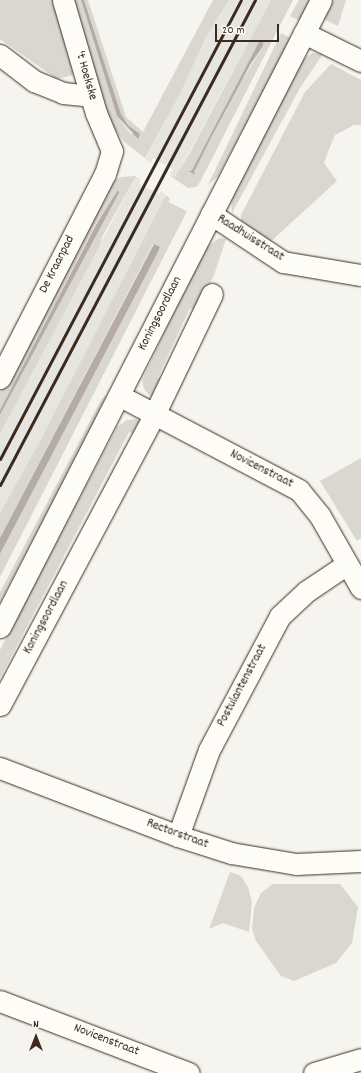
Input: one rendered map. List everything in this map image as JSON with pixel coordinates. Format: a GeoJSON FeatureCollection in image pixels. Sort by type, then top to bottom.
{"type":"FeatureCollection","features":[{"type":"Feature","properties":{"kind":"street","name":"'t Hoekske"},"geometry":{"type":"LineString","coordinates":[[63,0],[91,96],[112,151]]}},
{"type":"Feature","properties":{"kind":"street","name":"Koningsoordlaan"},"geometry":{"type":"LineString","coordinates":[[0,627],[120,396],[211,214],[321,0]]}},
{"type":"Feature","properties":{"kind":"street"},"geometry":{"type":"LineString","coordinates":[[304,33],[361,61]]}},
{"type":"Feature","properties":{"kind":"street"},"geometry":{"type":"LineString","coordinates":[[0,55],[34,81],[63,93],[91,96]]}},
{"type":"Feature","properties":{"kind":"street","name":"De Kraanpad"},"geometry":{"type":"LineString","coordinates":[[0,378],[104,174],[112,151]]}},
{"type":"Feature","properties":{"kind":"street","name":"Raadhuisstraat"},"geometry":{"type":"LineString","coordinates":[[211,214],[284,262],[361,275]]}},
{"type":"Feature","properties":{"kind":"street","name":"Koningsoordlaan"},"geometry":{"type":"LineString","coordinates":[[0,706],[154,415],[212,294]]}},
{"type":"Feature","properties":{"kind":"street","name":"Novicenstraat"},"geometry":{"type":"LineString","coordinates":[[120,396],[299,490],[320,516],[361,588]]}},
{"type":"Feature","properties":{"kind":"street","name":"Postulantenstraat"},"geometry":{"type":"LineString","coordinates":[[178,836],[209,750],[280,616],[307,591],[347,564]]}},
{"type":"Feature","properties":{"kind":"street","name":"Rectorstraat"},"geometry":{"type":"LineString","coordinates":[[0,768],[178,836],[231,853],[281,862],[326,864],[361,861]]}},
{"type":"Feature","properties":{"kind":"street","name":"Novicenstraat"},"geometry":{"type":"LineString","coordinates":[[0,1001],[189,1073]]}},
{"type":"Feature","properties":{"kind":"street"},"geometry":{"type":"LineString","coordinates":[[314,1073],[361,1059]]}},
{"type":"Feature","properties":{"kind":"shaded area"},"geometry":{"type":"Polygon","coordinates":[[[0,0],[55,0],[74,64],[73,75],[57,79],[0,39],[0,0]]]}},
{"type":"Feature","properties":{"kind":"shaded area"},"geometry":{"type":"Polygon","coordinates":[[[71,0],[81,0],[117,116],[131,134],[140,134],[128,125],[121,114],[84,0],[88,0],[126,117],[143,132],[213,0],[229,0],[205,39],[181,92],[145,158],[123,141],[108,119],[71,0]]]}},
{"type":"Feature","properties":{"kind":"shaded area"},"geometry":{"type":"Polygon","coordinates":[[[81,0],[84,0],[121,114],[128,125],[140,134],[138,139],[117,116],[81,0]]]}},
{"type":"Feature","properties":{"kind":"shaded area"},"geometry":{"type":"Polygon","coordinates":[[[229,0],[271,0],[175,178],[170,174],[173,169],[153,158],[151,163],[145,159],[181,92],[205,39],[229,0]]]}},
{"type":"Feature","properties":{"kind":"shaded area"},"geometry":{"type":"Polygon","coordinates":[[[271,0],[293,0],[200,182],[196,187],[188,188],[169,175],[175,177],[188,156],[271,0]],[[263,41],[192,170],[190,169],[193,173],[239,85],[263,46],[263,41]]]}},
{"type":"Feature","properties":{"kind":"shaded area"},"geometry":{"type":"Polygon","coordinates":[[[299,0],[310,0],[300,21],[290,16],[299,0]]]}},
{"type":"Feature","properties":{"kind":"shaded area"},"geometry":{"type":"Polygon","coordinates":[[[334,0],[346,0],[338,26],[324,19],[334,0]]]}},
{"type":"Feature","properties":{"kind":"shaded area"},"geometry":{"type":"Polygon","coordinates":[[[281,33],[291,38],[218,176],[208,185],[281,33]]]}},
{"type":"Feature","properties":{"kind":"shaded area"},"geometry":{"type":"Polygon","coordinates":[[[263,41],[263,46],[250,65],[211,138],[194,172],[195,175],[189,171],[192,170],[259,42],[263,41]]]}},
{"type":"Feature","properties":{"kind":"shaded area"},"geometry":{"type":"Polygon","coordinates":[[[312,53],[323,54],[300,88],[232,213],[231,198],[303,60],[312,53]]]}},
{"type":"Feature","properties":{"kind":"shaded area"},"geometry":{"type":"Polygon","coordinates":[[[331,64],[361,80],[361,125],[354,125],[335,135],[329,149],[324,163],[337,181],[269,243],[241,221],[241,215],[305,92],[331,64]]]}},
{"type":"Feature","properties":{"kind":"shaded area"},"geometry":{"type":"Polygon","coordinates":[[[136,176],[141,180],[139,184],[159,194],[161,191],[166,195],[41,439],[0,513],[0,434],[136,176]]]}},
{"type":"Feature","properties":{"kind":"shaded area"},"geometry":{"type":"Polygon","coordinates":[[[136,176],[102,237],[100,245],[0,434],[0,415],[119,193],[96,224],[0,410],[0,392],[85,223],[110,183],[121,177],[136,176]]]}},
{"type":"Feature","properties":{"kind":"shaded area"},"geometry":{"type":"Polygon","coordinates":[[[118,190],[119,193],[0,415],[0,410],[96,225],[118,190]]]}},
{"type":"Feature","properties":{"kind":"shaded area"},"geometry":{"type":"Polygon","coordinates":[[[166,195],[170,199],[168,202],[187,211],[0,577],[0,554],[156,256],[153,244],[0,538],[0,513],[41,439],[166,195]]]}},
{"type":"Feature","properties":{"kind":"shaded area"},"geometry":{"type":"Polygon","coordinates":[[[219,238],[226,239],[214,275],[196,311],[190,308],[158,377],[163,380],[154,395],[150,396],[144,389],[142,380],[204,249],[219,238]]]}},
{"type":"Feature","properties":{"kind":"shaded area"},"geometry":{"type":"Polygon","coordinates":[[[154,244],[160,247],[156,256],[0,554],[0,538],[154,244]]]}},
{"type":"Feature","properties":{"kind":"shaded area"},"geometry":{"type":"Polygon","coordinates":[[[107,395],[0,602],[0,592],[101,400],[107,395]]]}},
{"type":"Feature","properties":{"kind":"shaded area"},"geometry":{"type":"Polygon","coordinates":[[[136,419],[140,422],[135,434],[129,432],[0,678],[0,650],[117,427],[127,420],[136,419]]]}},
{"type":"Feature","properties":{"kind":"shaded area"},"geometry":{"type":"Polygon","coordinates":[[[361,458],[361,538],[357,541],[320,481],[361,458]]]}},
{"type":"Feature","properties":{"kind":"shaded area"},"geometry":{"type":"Polygon","coordinates":[[[230,872],[241,876],[248,887],[252,902],[249,932],[223,923],[209,929],[230,872]]]}},
{"type":"Feature","properties":{"kind":"shaded area"},"geometry":{"type":"Polygon","coordinates":[[[273,884],[340,884],[358,907],[352,943],[336,963],[294,981],[281,976],[256,941],[252,929],[254,908],[261,893],[273,884]]]}},
{"type":"Feature","properties":{"kind":"railway"},"geometry":{"type":"LineString","coordinates":[[0,459],[241,0]]}},
{"type":"Feature","properties":{"kind":"railway"},"geometry":{"type":"LineString","coordinates":[[0,485],[255,0]]}}]}
